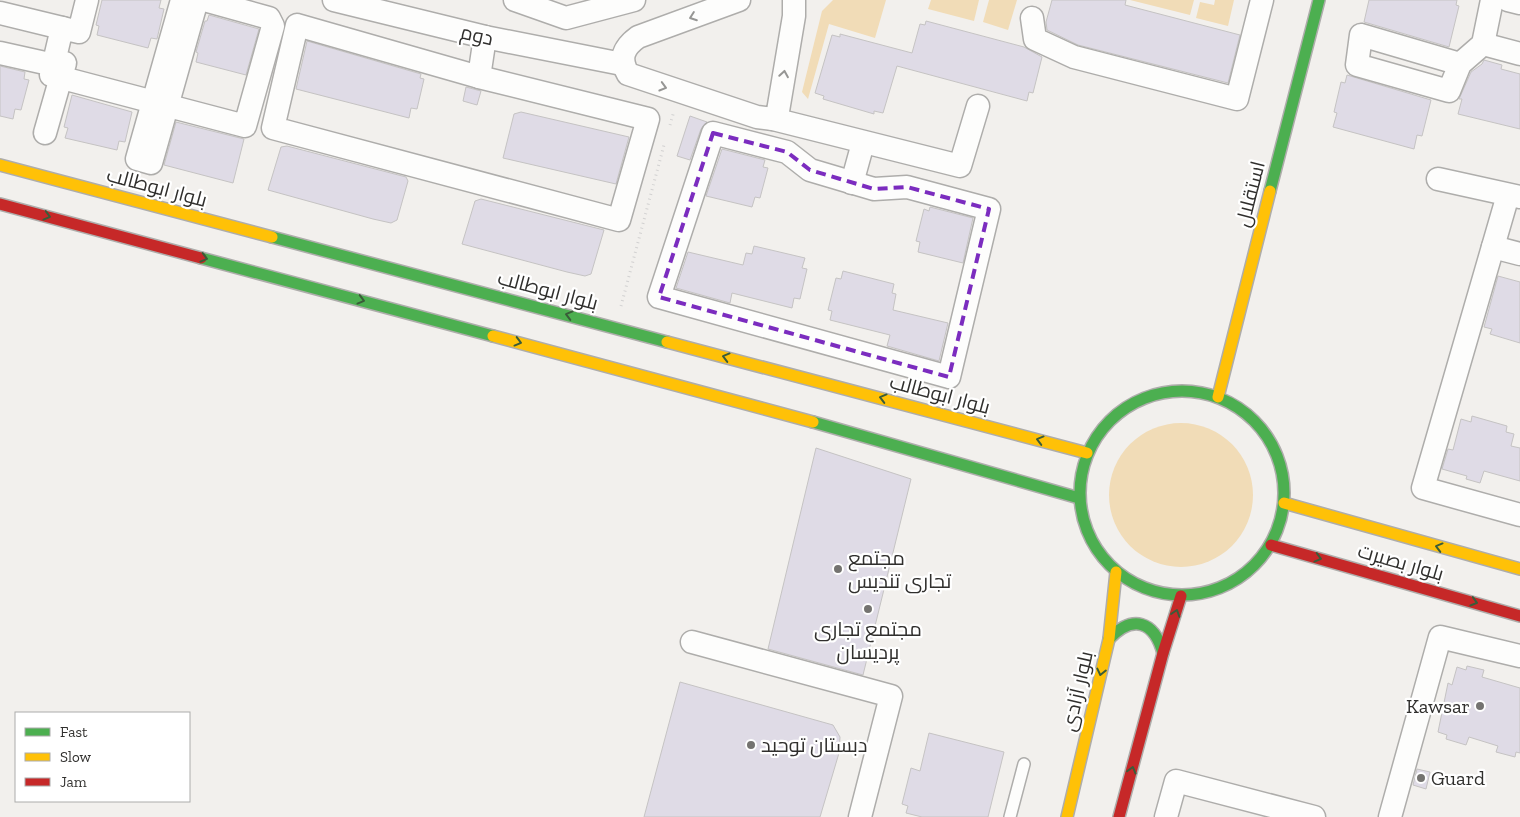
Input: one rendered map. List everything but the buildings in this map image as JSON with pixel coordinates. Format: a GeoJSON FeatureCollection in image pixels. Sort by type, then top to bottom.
{"type":"FeatureCollection","features":[{"type":"Feature","properties":{"kind":"main road","name":"استقلال"},"geometry":{"type":"LineString","coordinates":[[1218,397],[1319,0]]}},
{"type":"Feature","properties":{"kind":"main road","name":"بلوار ابوطالب"},"geometry":{"type":"LineString","coordinates":[[0,165],[1087,453]]}},
{"type":"Feature","properties":{"kind":"main road"},"geometry":{"type":"LineString","coordinates":[[0,204],[796,417],[1079,498]]}},
{"type":"Feature","properties":{"kind":"main road"},"geometry":{"type":"LineString","coordinates":[[1187,391],[1218,397],[1242,410],[1261,428],[1276,451],[1283,476],[1284,503],[1280,525],[1271,546],[1254,567],[1233,583],[1208,593],[1181,596],[1146,590],[1116,572],[1097,551],[1084,525],[1079,498],[1081,475],[1087,453],[1103,426],[1127,406],[1156,394],[1187,391]]}},
{"type":"Feature","properties":{"kind":"main road","name":"بلوار بصیرت"},"geometry":{"type":"LineString","coordinates":[[1284,503],[1520,569]]}},
{"type":"Feature","properties":{"kind":"main road","name":"بلوار بصیرت"},"geometry":{"type":"LineString","coordinates":[[1271,546],[1520,616]]}},
{"type":"Feature","properties":{"kind":"main road","name":"بلوار آزادی"},"geometry":{"type":"LineString","coordinates":[[1067,817],[1109,639],[1116,572]]}},
{"type":"Feature","properties":{"kind":"main road"},"geometry":{"type":"LineString","coordinates":[[1119,817],[1163,653],[1181,596]]}},
{"type":"Feature","properties":{"kind":"main road"},"geometry":{"type":"LineString","coordinates":[[1109,639],[1117,629],[1128,623],[1141,624],[1153,630],[1161,640],[1163,653]]}},
{"type":"Feature","properties":{"kind":"street"},"geometry":{"type":"LineString","coordinates":[[0,13],[79,32],[88,0]]}},
{"type":"Feature","properties":{"kind":"street"},"geometry":{"type":"LineString","coordinates":[[160,104],[182,0]]}},
{"type":"Feature","properties":{"kind":"street"},"geometry":{"type":"LineString","coordinates":[[160,104],[197,0]]}},
{"type":"Feature","properties":{"kind":"street"},"geometry":{"type":"LineString","coordinates":[[0,53],[160,104],[245,126],[273,26],[270,18],[204,0]]}},
{"type":"Feature","properties":{"kind":"street","name":"دوم"},"geometry":{"type":"LineString","coordinates":[[334,0],[485,37],[622,64]]}},
{"type":"Feature","properties":{"kind":"street"},"geometry":{"type":"LineString","coordinates":[[515,0],[566,18],[634,0]]}},
{"type":"Feature","properties":{"kind":"street"},"geometry":{"type":"LineString","coordinates":[[739,0],[638,37],[628,45],[622,55],[622,64],[628,74],[757,117],[772,119],[960,166],[978,106]]}},
{"type":"Feature","properties":{"kind":"street"},"geometry":{"type":"LineString","coordinates":[[772,119],[778,111],[794,16],[794,0]]}},
{"type":"Feature","properties":{"kind":"street"},"geometry":{"type":"LineString","coordinates":[[1032,18],[1035,40],[1074,57],[1237,99],[1257,27],[1262,0]]}},
{"type":"Feature","properties":{"kind":"street"},"geometry":{"type":"LineString","coordinates":[[1460,64],[1483,44],[1492,0]]}},
{"type":"Feature","properties":{"kind":"street"},"geometry":{"type":"LineString","coordinates":[[1508,0],[1520,3]]}},
{"type":"Feature","properties":{"kind":"street"},"geometry":{"type":"LineString","coordinates":[[297,25],[479,77],[648,119],[619,220],[273,128],[297,25]]}},
{"type":"Feature","properties":{"kind":"street"},"geometry":{"type":"LineString","coordinates":[[45,133],[68,29]]}},
{"type":"Feature","properties":{"kind":"street"},"geometry":{"type":"LineString","coordinates":[[479,77],[485,37]]}},
{"type":"Feature","properties":{"kind":"street"},"geometry":{"type":"LineString","coordinates":[[1483,44],[1520,54]]}},
{"type":"Feature","properties":{"kind":"street"},"geometry":{"type":"LineString","coordinates":[[713,133],[788,152],[810,170],[852,183],[874,189],[907,186],[989,209],[949,377],[659,297],[713,133]]}},
{"type":"Feature","properties":{"kind":"street"},"geometry":{"type":"LineString","coordinates":[[852,183],[864,143]]}},
{"type":"Feature","properties":{"kind":"street"},"geometry":{"type":"LineString","coordinates":[[1438,180],[1514,196],[1493,246],[1423,488],[1520,515]]}},
{"type":"Feature","properties":{"kind":"street"},"geometry":{"type":"LineString","coordinates":[[1493,246],[1520,254]]}},
{"type":"Feature","properties":{"kind":"street"},"geometry":{"type":"LineString","coordinates":[[1390,817],[1440,637],[1520,656]]}},
{"type":"Feature","properties":{"kind":"street"},"geometry":{"type":"LineString","coordinates":[[692,642],[891,696],[860,817]]}},
{"type":"Feature","properties":{"kind":"street"},"geometry":{"type":"LineString","coordinates":[[1166,817],[1176,781],[1314,817]]}},
{"type":"Feature","properties":{"kind":"lane"},"geometry":{"type":"LineString","coordinates":[[1010,817],[1024,764]]}},
{"type":"Feature","properties":{"kind":"path"},"geometry":{"type":"LineString","coordinates":[[669,129],[679,92]]}},
{"type":"Feature","properties":{"kind":"path"},"geometry":{"type":"LineString","coordinates":[[615,327],[666,139]]}},
{"type":"Feature","properties":{"kind":"highlighted area"},"geometry":{"type":"Polygon","coordinates":[[[713,133],[787,152],[810,170],[874,189],[907,187],[989,209],[949,377],[659,297],[713,133]]]}},
{"type":"Feature","properties":{"kind":"shaded area"},"geometry":{"type":"Polygon","coordinates":[[[833,0],[886,0],[875,38],[829,24],[808,99],[802,92],[822,11],[833,0]]]}},
{"type":"Feature","properties":{"kind":"shaded area"},"geometry":{"type":"Polygon","coordinates":[[[931,0],[979,0],[974,21],[928,9],[931,0]]]}},
{"type":"Feature","properties":{"kind":"shaded area"},"geometry":{"type":"Polygon","coordinates":[[[989,0],[1017,0],[1008,30],[983,22],[989,0]]]}},
{"type":"Feature","properties":{"kind":"shaded area"},"geometry":{"type":"Polygon","coordinates":[[[1130,0],[1194,0],[1190,15],[1130,0]]]}},
{"type":"Feature","properties":{"kind":"shaded area"},"geometry":{"type":"Polygon","coordinates":[[[1215,0],[1234,0],[1228,26],[1196,18],[1200,2],[1214,5],[1215,0]]]}},
{"type":"Feature","properties":{"kind":"shaded area"},"geometry":{"type":"Polygon","coordinates":[[[1181,423],[1209,428],[1232,444],[1248,467],[1253,495],[1248,523],[1232,546],[1209,562],[1181,567],[1153,562],[1130,546],[1114,523],[1109,495],[1114,467],[1130,444],[1153,428],[1181,423]]]}},
{"type":"Feature","properties":{"kind":"traffic: fast"},"geometry":{"type":"LineString","coordinates":[[1270,191],[1319,0]]}},
{"type":"Feature","properties":{"kind":"traffic: fast"},"geometry":{"type":"LineString","coordinates":[[272,237],[667,342]]}},
{"type":"Feature","properties":{"kind":"traffic: fast"},"geometry":{"type":"LineString","coordinates":[[201,258],[493,336]]}},
{"type":"Feature","properties":{"kind":"traffic: fast"},"geometry":{"type":"LineString","coordinates":[[1172,391],[1192,391],[1212,395],[1230,403],[1247,414],[1261,428],[1272,445],[1280,463],[1284,493],[1280,523],[1272,541],[1261,558],[1247,572],[1230,583],[1212,591],[1192,595],[1172,595],[1152,591],[1134,583],[1117,572],[1103,558],[1092,541],[1084,523],[1080,503],[1080,483],[1084,463],[1092,445],[1103,428],[1117,414],[1134,403],[1152,395],[1172,391]]}},
{"type":"Feature","properties":{"kind":"traffic: fast"},"geometry":{"type":"LineString","coordinates":[[813,422],[1079,498]]}},
{"type":"Feature","properties":{"kind":"traffic: fast"},"geometry":{"type":"LineString","coordinates":[[1109,639],[1126,626],[1142,625],[1154,634],[1163,653]]}},
{"type":"Feature","properties":{"kind":"traffic: slow"},"geometry":{"type":"LineString","coordinates":[[0,165],[272,237]]}},
{"type":"Feature","properties":{"kind":"traffic: slow"},"geometry":{"type":"LineString","coordinates":[[1218,397],[1270,191]]}},
{"type":"Feature","properties":{"kind":"traffic: slow"},"geometry":{"type":"LineString","coordinates":[[493,336],[813,422]]}},
{"type":"Feature","properties":{"kind":"traffic: slow"},"geometry":{"type":"LineString","coordinates":[[667,342],[1087,453]]}},
{"type":"Feature","properties":{"kind":"traffic: slow"},"geometry":{"type":"LineString","coordinates":[[1284,503],[1520,569]]}},
{"type":"Feature","properties":{"kind":"traffic: slow"},"geometry":{"type":"LineString","coordinates":[[1067,817],[1109,639],[1116,572]]}},
{"type":"Feature","properties":{"kind":"traffic: jam"},"geometry":{"type":"LineString","coordinates":[[0,204],[201,258]]}},
{"type":"Feature","properties":{"kind":"traffic: jam"},"geometry":{"type":"LineString","coordinates":[[1271,545],[1520,616]]}},
{"type":"Feature","properties":{"kind":"traffic: jam"},"geometry":{"type":"LineString","coordinates":[[1119,817],[1163,653],[1181,596]]}},
{"type":"Feature","properties":{"kind":"place","name":"مجتمع تجاری تندیس"},"geometry":{"type":"Point","coordinates":[838,569]}},
{"type":"Feature","properties":{"kind":"place","name":"مجتمع تجاری پردیسان"},"geometry":{"type":"Point","coordinates":[868,609]}},
{"type":"Feature","properties":{"kind":"place","name":"Kawsar"},"geometry":{"type":"Point","coordinates":[1480,706]}},
{"type":"Feature","properties":{"kind":"place","name":"دبستان توحید"},"geometry":{"type":"Point","coordinates":[751,745]}},
{"type":"Feature","properties":{"kind":"place","name":"Guard"},"geometry":{"type":"Point","coordinates":[1421,778]}}]}
